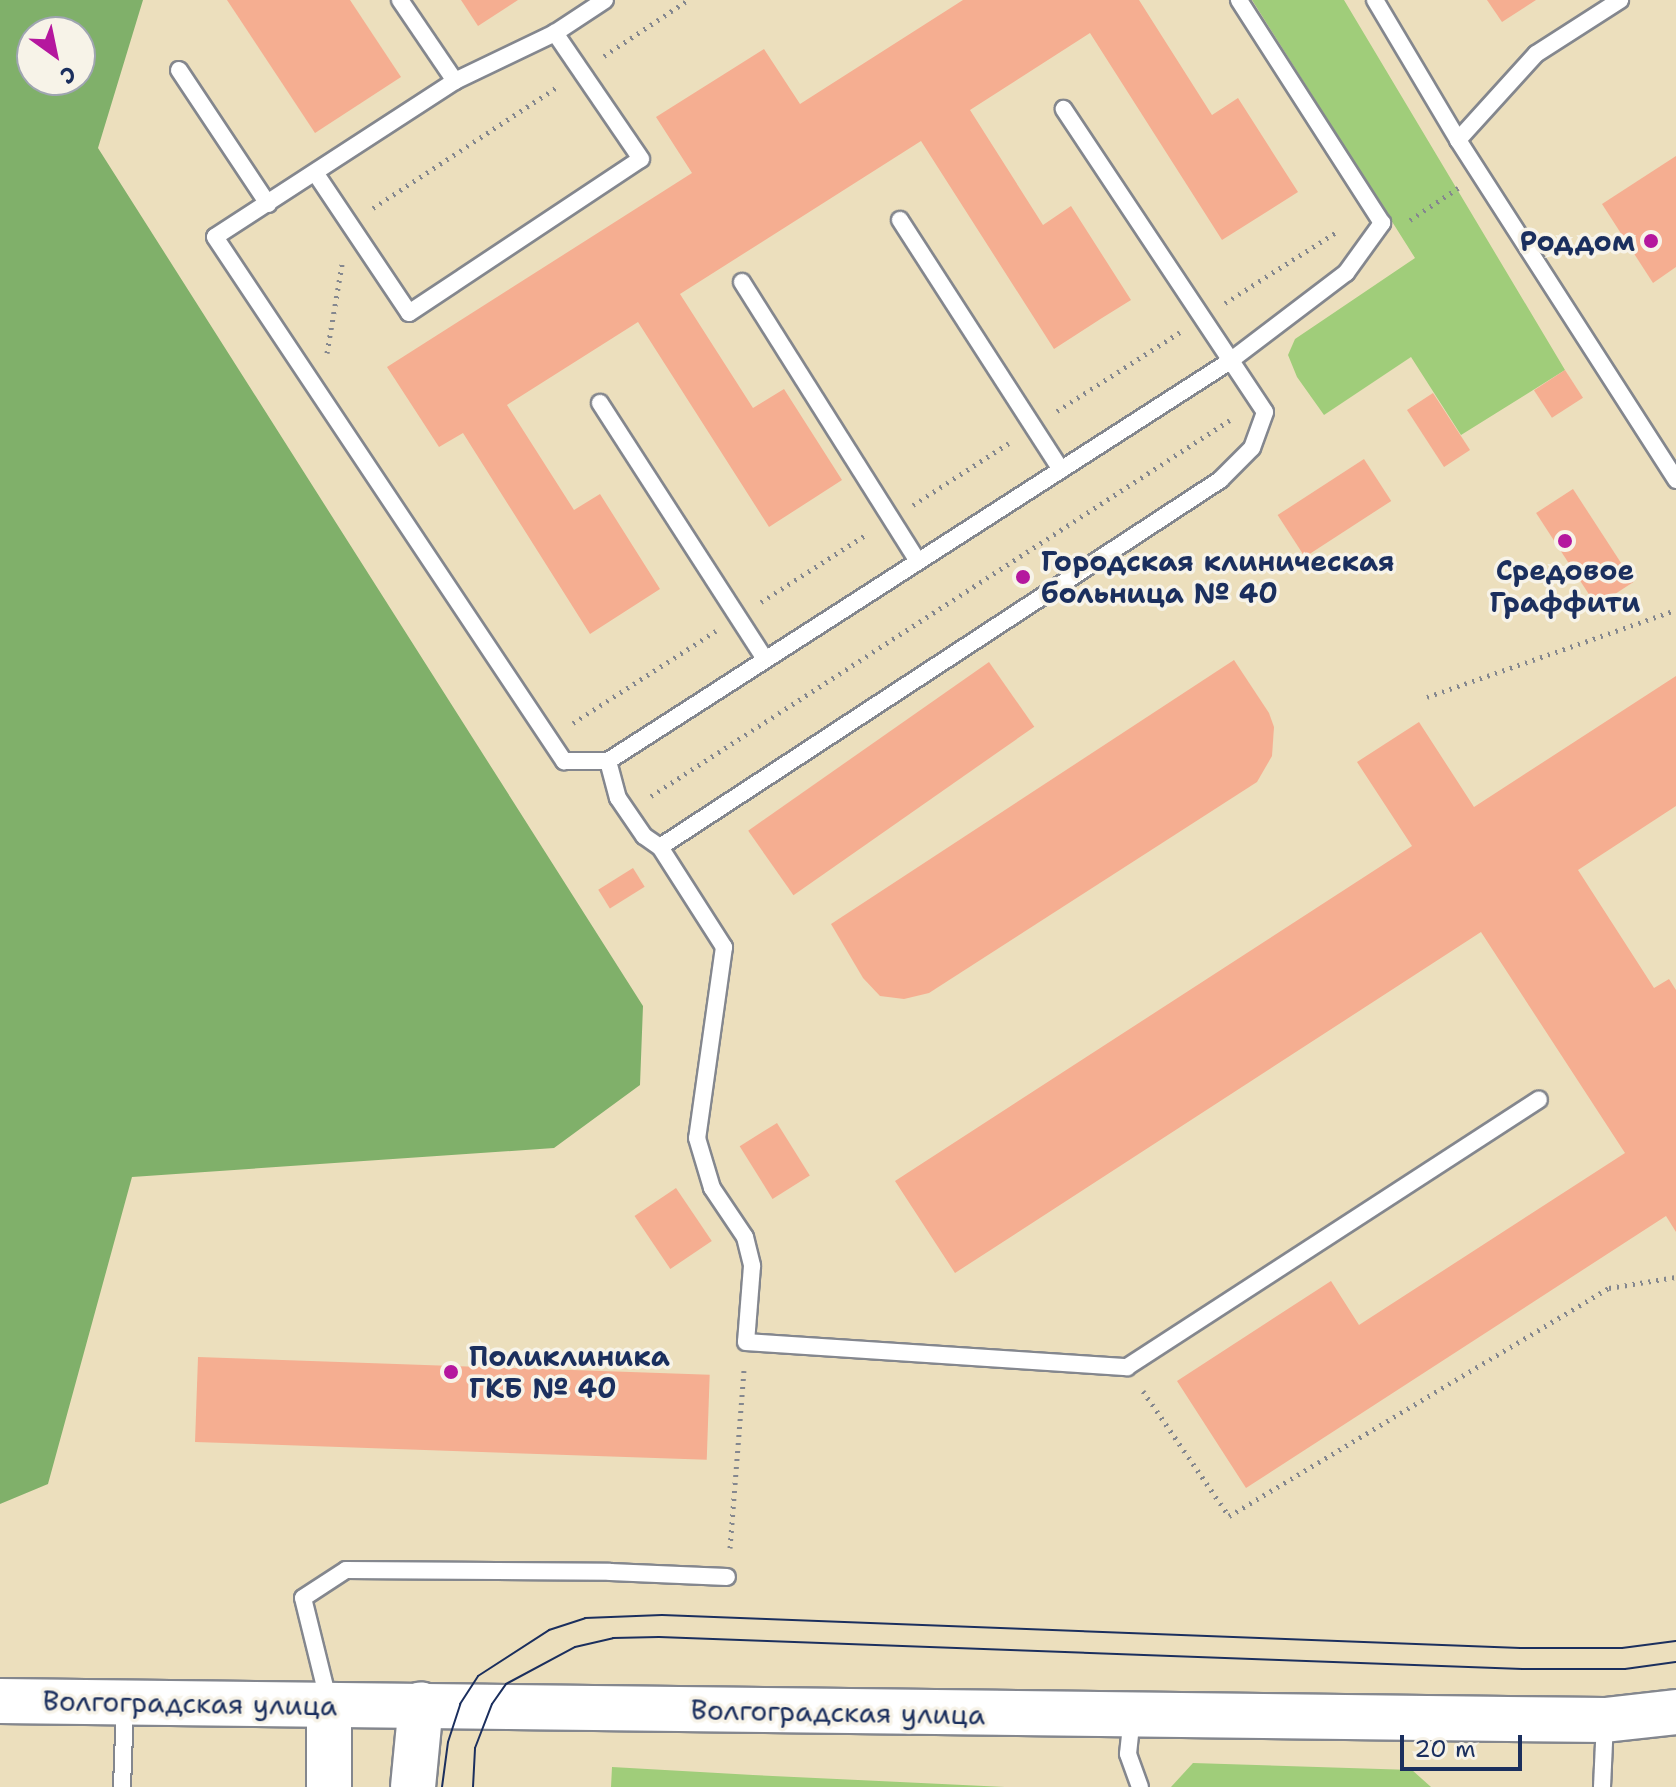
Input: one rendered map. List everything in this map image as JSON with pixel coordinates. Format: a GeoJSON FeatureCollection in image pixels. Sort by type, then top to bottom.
{"type":"FeatureCollection","features":[{"type":"Feature","properties":{"kind":"street","name":"Волгоградская улица"},"geometry":{"type":"LineString","coordinates":[[0,1701],[1605,1720],[1662,1716],[1676,1712]]}},
{"type":"Feature","properties":{"kind":"street"},"geometry":{"type":"LineString","coordinates":[[413,1787],[421,1704]]}},
{"type":"Feature","properties":{"kind":"street"},"geometry":{"type":"LineString","coordinates":[[329,1705],[329,1787]]}},
{"type":"Feature","properties":{"kind":"lane"},"geometry":{"type":"LineString","coordinates":[[400,0],[455,81]]}},
{"type":"Feature","properties":{"kind":"lane"},"geometry":{"type":"LineString","coordinates":[[605,0],[555,33],[455,81],[215,237],[564,761],[608,761],[1230,361],[1346,273],[1377,216],[1239,0]]}},
{"type":"Feature","properties":{"kind":"lane"},"geometry":{"type":"LineString","coordinates":[[1375,0],[1458,140],[1676,478]]}},
{"type":"Feature","properties":{"kind":"lane"},"geometry":{"type":"LineString","coordinates":[[1458,140],[1536,54],[1620,0]]}},
{"type":"Feature","properties":{"kind":"lane"},"geometry":{"type":"LineString","coordinates":[[316,174],[409,313],[641,159],[555,33]]}},
{"type":"Feature","properties":{"kind":"lane"},"geometry":{"type":"LineString","coordinates":[[179,70],[268,204]]}},
{"type":"Feature","properties":{"kind":"lane"},"geometry":{"type":"LineString","coordinates":[[660,847],[1220,480],[1252,448],[1265,412],[1064,109]]}},
{"type":"Feature","properties":{"kind":"lane"},"geometry":{"type":"LineString","coordinates":[[900,220],[1061,470]]}},
{"type":"Feature","properties":{"kind":"lane"},"geometry":{"type":"LineString","coordinates":[[742,282],[918,561]]}},
{"type":"Feature","properties":{"kind":"lane"},"geometry":{"type":"LineString","coordinates":[[600,403],[765,659]]}},
{"type":"Feature","properties":{"kind":"lane"},"geometry":{"type":"LineString","coordinates":[[608,761],[618,798],[644,836],[660,847],[724,947],[697,1138],[712,1188],[745,1237],[752,1266],[746,1342],[1127,1367],[1539,1099]]}},
{"type":"Feature","properties":{"kind":"lane"},"geometry":{"type":"LineString","coordinates":[[329,1705],[303,1598],[346,1570],[610,1572],[727,1577]]}},
{"type":"Feature","properties":{"kind":"lane"},"geometry":{"type":"LineString","coordinates":[[122,1787],[125,1704]]}},
{"type":"Feature","properties":{"kind":"lane"},"geometry":{"type":"LineString","coordinates":[[1132,1716],[1128,1754],[1140,1787]]}},
{"type":"Feature","properties":{"kind":"lane"},"geometry":{"type":"LineString","coordinates":[[1602,1787],[1605,1720]]}},
{"type":"Feature","properties":{"kind":"path"},"geometry":{"type":"LineString","coordinates":[[319,393],[349,224],[688,0]]}},
{"type":"Feature","properties":{"kind":"path"},"geometry":{"type":"LineString","coordinates":[[548,739],[1202,318],[1377,216],[1404,223],[1480,173]]}},
{"type":"Feature","properties":{"kind":"path"},"geometry":{"type":"LineString","coordinates":[[627,811],[1258,402]]}},
{"type":"Feature","properties":{"kind":"path"},"geometry":{"type":"LineString","coordinates":[[1427,697],[1676,610]]}},
{"type":"Feature","properties":{"kind":"path"},"geometry":{"type":"LineString","coordinates":[[1127,1367],[1229,1516],[1609,1288],[1676,1277]]}},
{"type":"Feature","properties":{"kind":"path"},"geometry":{"type":"LineString","coordinates":[[727,1577],[746,1342]]}},
{"type":"Feature","properties":{"kind":"green space"},"geometry":{"type":"Polygon","coordinates":[[[0,0],[143,0],[98,148],[643,1006],[640,1085],[554,1148],[132,1177],[48,1484],[0,1504],[0,0]]]}},
{"type":"Feature","properties":{"kind":"green space"},"geometry":{"type":"Polygon","coordinates":[[[1252,0],[1344,0],[1565,370],[1461,435],[1411,357],[1324,415],[1297,377],[1288,355],[1295,339],[1415,258],[1252,0]]]}},
{"type":"Feature","properties":{"kind":"green space"},"geometry":{"type":"Polygon","coordinates":[[[1193,1763],[1412,1770],[1431,1787],[1171,1787],[1193,1763]]]}},
{"type":"Feature","properties":{"kind":"green space"},"geometry":{"type":"Polygon","coordinates":[[[612,1767],[753,1775],[1005,1787],[611,1787],[612,1767]]]}},
{"type":"Feature","properties":{"kind":"building"},"geometry":{"type":"Polygon","coordinates":[[[227,0],[350,0],[401,77],[315,133],[227,0]]]}},
{"type":"Feature","properties":{"kind":"building"},"geometry":{"type":"Polygon","coordinates":[[[461,0],[518,0],[478,26],[461,0]]]}},
{"type":"Feature","properties":{"kind":"building"},"geometry":{"type":"Polygon","coordinates":[[[963,0],[1139,0],[1212,115],[1238,98],[1298,192],[1222,240],[1090,33],[970,110],[1043,225],[1071,206],[1131,300],[1054,349],[921,141],[680,294],[753,408],[784,389],[842,480],[769,527],[638,322],[507,405],[574,510],[600,494],[660,589],[590,634],[463,433],[439,447],[387,367],[692,173],[656,117],[764,49],[800,104],[963,0]]]}},
{"type":"Feature","properties":{"kind":"building"},"geometry":{"type":"Polygon","coordinates":[[[1487,0],[1536,0],[1502,22],[1487,0]]]}},
{"type":"Feature","properties":{"kind":"building","name":"Роддом"},"geometry":{"type":"Polygon","coordinates":[[[1676,156],[1676,267],[1653,283],[1602,204],[1676,156]]]}},
{"type":"Feature","properties":{"kind":"building"},"geometry":{"type":"Polygon","coordinates":[[[1565,370],[1583,398],[1552,418],[1534,390],[1565,370]]]}},
{"type":"Feature","properties":{"kind":"building"},"geometry":{"type":"Polygon","coordinates":[[[1433,393],[1470,450],[1444,467],[1407,410],[1433,393]]]}},
{"type":"Feature","properties":{"kind":"building"},"geometry":{"type":"Polygon","coordinates":[[[1364,459],[1391,501],[1305,557],[1278,515],[1364,459]]]}},
{"type":"Feature","properties":{"kind":"building"},"geometry":{"type":"Polygon","coordinates":[[[1573,489],[1633,582],[1597,606],[1536,513],[1573,489]]]}},
{"type":"Feature","properties":{"kind":"building"},"geometry":{"type":"Polygon","coordinates":[[[1234,660],[1269,713],[1274,727],[1272,756],[1257,782],[929,993],[904,999],[880,996],[863,978],[831,924],[1234,660]]]}},
{"type":"Feature","properties":{"kind":"building"},"geometry":{"type":"Polygon","coordinates":[[[989,662],[1034,727],[793,895],[748,831],[989,662]]]}},
{"type":"Feature","properties":{"kind":"building"},"geometry":{"type":"Polygon","coordinates":[[[1676,676],[1676,806],[1578,870],[1654,988],[1669,979],[1676,990],[1676,1232],[1666,1216],[1246,1488],[1177,1381],[1331,1281],[1359,1325],[1625,1153],[1481,932],[955,1273],[895,1181],[1412,846],[1357,762],[1419,722],[1474,807],[1676,676]]]}},
{"type":"Feature","properties":{"kind":"building"},"geometry":{"type":"Polygon","coordinates":[[[633,868],[645,887],[610,908],[598,890],[633,868]]]}},
{"type":"Feature","properties":{"kind":"building"},"geometry":{"type":"Polygon","coordinates":[[[777,1123],[810,1176],[773,1199],[740,1146],[777,1123]]]}},
{"type":"Feature","properties":{"kind":"building"},"geometry":{"type":"Polygon","coordinates":[[[676,1188],[712,1241],[670,1269],[635,1216],[676,1188]]]}},
{"type":"Feature","properties":{"kind":"building"},"geometry":{"type":"Polygon","coordinates":[[[198,1357],[710,1375],[707,1460],[195,1442],[198,1357]]]}},
{"type":"Feature","properties":{"kind":"tram line"},"geometry":{"type":"LineString","coordinates":[[442,1787],[448,1742],[460,1704],[478,1676],[549,1630],[585,1618],[662,1615],[1520,1648],[1622,1648],[1676,1641]]}},
{"type":"Feature","properties":{"kind":"tram line"},"geometry":{"type":"LineString","coordinates":[[473,1787],[475,1748],[492,1704],[506,1684],[575,1647],[613,1638],[659,1637],[1522,1669],[1625,1669],[1676,1662]]}},
{"type":"Feature","properties":{"kind":"place","name":"Роддом"},"geometry":{"type":"Point","coordinates":[1651,241]}},
{"type":"Feature","properties":{"kind":"place","name":"Средовое Граффити"},"geometry":{"type":"Point","coordinates":[1565,541]}},
{"type":"Feature","properties":{"kind":"place","name":"Городская клиническая больница № 40"},"geometry":{"type":"Point","coordinates":[1023,577]}},
{"type":"Feature","properties":{"kind":"place","name":"Поликлиника ГКБ № 40"},"geometry":{"type":"Point","coordinates":[451,1372]}}]}
